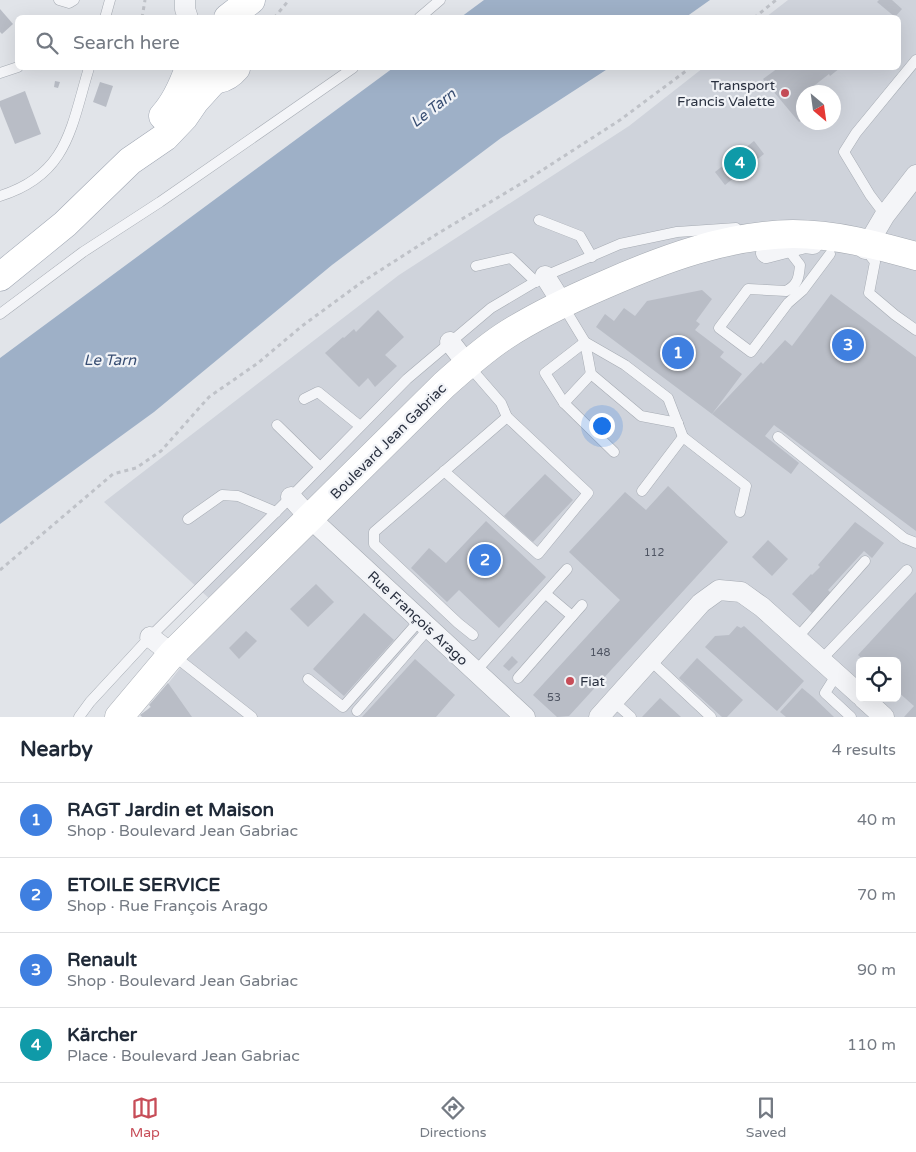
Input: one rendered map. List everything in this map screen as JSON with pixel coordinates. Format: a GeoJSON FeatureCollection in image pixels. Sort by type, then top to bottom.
{"type":"FeatureCollection","features":[{"type":"Feature","properties":{"kind":"main road"},"geometry":{"type":"LineString","coordinates":[[232,15],[251,0]]}},
{"type":"Feature","properties":{"kind":"main road"},"geometry":{"type":"LineString","coordinates":[[260,15],[270,0]]}},
{"type":"Feature","properties":{"kind":"main road"},"geometry":{"type":"LineString","coordinates":[[0,277],[65,224],[130,161],[152,129],[170,109],[181,90],[208,71]]}},
{"type":"Feature","properties":{"kind":"main road","name":"Boulevard Jean Gabriac"},"geometry":{"type":"LineString","coordinates":[[120,717],[172,654],[468,364],[502,338],[535,317],[655,262],[726,242],[761,236],[784,246],[830,254],[869,251],[916,256]]}},
{"type":"Feature","properties":{"kind":"main road","name":"Boulevard Jean Gabriac"},"geometry":{"type":"LineString","coordinates":[[784,246],[833,237],[916,273]]}},
{"type":"Feature","properties":{"kind":"street"},"geometry":{"type":"LineString","coordinates":[[185,0],[187,15]]}},
{"type":"Feature","properties":{"kind":"street"},"geometry":{"type":"LineString","coordinates":[[869,251],[885,215],[916,175]]}},
{"type":"Feature","properties":{"kind":"street","name":"Boulevard Jean Gabriac"},"geometry":{"type":"LineString","coordinates":[[869,251],[916,264]]}},
{"type":"Feature","properties":{"kind":"street"},"geometry":{"type":"LineString","coordinates":[[541,279],[562,303]]}},
{"type":"Feature","properties":{"kind":"street"},"geometry":{"type":"LineString","coordinates":[[450,342],[468,364]]}},
{"type":"Feature","properties":{"kind":"street"},"geometry":{"type":"LineString","coordinates":[[291,497],[310,518]]}},
{"type":"Feature","properties":{"kind":"street","name":"Rue François Arago"},"geometry":{"type":"LineString","coordinates":[[310,518],[425,624],[451,632],[476,671],[525,717]]}},
{"type":"Feature","properties":{"kind":"street"},"geometry":{"type":"LineString","coordinates":[[599,717],[701,603],[719,590],[741,592],[762,607],[856,692]]}},
{"type":"Feature","properties":{"kind":"street"},"geometry":{"type":"LineString","coordinates":[[150,636],[172,654]]}},
{"type":"Feature","properties":{"kind":"street"},"geometry":{"type":"LineString","coordinates":[[867,702],[884,717]]}},
{"type":"Feature","properties":{"kind":"lane"},"geometry":{"type":"LineString","coordinates":[[60,0],[69,3],[74,0]]}},
{"type":"Feature","properties":{"kind":"lane"},"geometry":{"type":"LineString","coordinates":[[106,15],[110,0]]}},
{"type":"Feature","properties":{"kind":"lane"},"geometry":{"type":"LineString","coordinates":[[422,15],[440,0]]}},
{"type":"Feature","properties":{"kind":"lane"},"geometry":{"type":"LineString","coordinates":[[885,215],[870,195],[844,152],[856,133],[916,60]]}},
{"type":"Feature","properties":{"kind":"lane"},"geometry":{"type":"LineString","coordinates":[[0,74],[15,68]]}},
{"type":"Feature","properties":{"kind":"lane"},"geometry":{"type":"LineString","coordinates":[[0,196],[16,191],[38,179],[55,161],[65,145],[88,70]]}},
{"type":"Feature","properties":{"kind":"lane"},"geometry":{"type":"LineString","coordinates":[[0,314],[84,252],[168,197],[350,70]]}},
{"type":"Feature","properties":{"kind":"lane"},"geometry":{"type":"LineString","coordinates":[[539,220],[580,236],[592,256]]}},
{"type":"Feature","properties":{"kind":"lane"},"geometry":{"type":"LineString","coordinates":[[79,717],[90,702],[150,636],[291,497],[406,378],[491,308],[541,279],[620,244],[676,232],[762,227],[784,246],[800,265],[798,281],[786,291],[748,288],[719,328],[751,352],[788,303],[803,290],[830,254]]}},
{"type":"Feature","properties":{"kind":"lane"},"geometry":{"type":"LineString","coordinates":[[869,251],[869,293],[894,315],[914,326]]}},
{"type":"Feature","properties":{"kind":"lane"},"geometry":{"type":"LineString","coordinates":[[476,266],[511,258],[541,279]]}},
{"type":"Feature","properties":{"kind":"lane"},"geometry":{"type":"LineString","coordinates":[[562,303],[585,342],[591,374],[641,416],[678,423]]}},
{"type":"Feature","properties":{"kind":"lane"},"geometry":{"type":"LineString","coordinates":[[585,342],[545,373],[564,403],[614,452]]}},
{"type":"Feature","properties":{"kind":"lane"},"geometry":{"type":"LineString","coordinates":[[585,342],[625,365],[668,398],[683,437],[746,486],[740,512]]}},
{"type":"Feature","properties":{"kind":"lane"},"geometry":{"type":"LineString","coordinates":[[444,471],[538,554],[588,493],[507,417],[501,403],[468,364]]}},
{"type":"Feature","properties":{"kind":"lane"},"geometry":{"type":"LineString","coordinates":[[564,403],[591,374]]}},
{"type":"Feature","properties":{"kind":"lane"},"geometry":{"type":"LineString","coordinates":[[304,399],[318,392],[360,426]]}},
{"type":"Feature","properties":{"kind":"lane"},"geometry":{"type":"LineString","coordinates":[[473,635],[451,632],[374,544],[374,532],[507,417]]}},
{"type":"Feature","properties":{"kind":"lane"},"geometry":{"type":"LineString","coordinates":[[277,426],[320,467]]}},
{"type":"Feature","properties":{"kind":"lane"},"geometry":{"type":"LineString","coordinates":[[642,491],[683,437]]}},
{"type":"Feature","properties":{"kind":"lane"},"geometry":{"type":"LineString","coordinates":[[778,437],[904,538],[916,543]]}},
{"type":"Feature","properties":{"kind":"lane"},"geometry":{"type":"LineString","coordinates":[[188,519],[222,495],[238,496],[276,512]]}},
{"type":"Feature","properties":{"kind":"lane"},"geometry":{"type":"LineString","coordinates":[[797,638],[865,561]]}},
{"type":"Feature","properties":{"kind":"lane"},"geometry":{"type":"LineString","coordinates":[[476,671],[567,569]]}},
{"type":"Feature","properties":{"kind":"lane"},"geometry":{"type":"LineString","coordinates":[[821,660],[907,570]]}},
{"type":"Feature","properties":{"kind":"lane"},"geometry":{"type":"LineString","coordinates":[[546,594],[572,616]]}},
{"type":"Feature","properties":{"kind":"lane"},"geometry":{"type":"LineString","coordinates":[[518,678],[582,605]]}},
{"type":"Feature","properties":{"kind":"lane"},"geometry":{"type":"LineString","coordinates":[[308,679],[343,707],[425,624]]}},
{"type":"Feature","properties":{"kind":"lane"},"geometry":{"type":"LineString","coordinates":[[357,711],[425,624]]}},
{"type":"Feature","properties":{"kind":"lane"},"geometry":{"type":"LineString","coordinates":[[172,654],[252,717]]}},
{"type":"Feature","properties":{"kind":"lane"},"geometry":{"type":"LineString","coordinates":[[650,660],[711,717]]}},
{"type":"Feature","properties":{"kind":"lane"},"geometry":{"type":"LineString","coordinates":[[836,674],[825,693],[851,717]]}},
{"type":"Feature","properties":{"kind":"lane"},"geometry":{"type":"LineString","coordinates":[[613,701],[631,717]]}},
{"type":"Feature","properties":{"kind":"path"},"geometry":{"type":"LineString","coordinates":[[142,15],[145,0]]}},
{"type":"Feature","properties":{"kind":"path"},"geometry":{"type":"LineString","coordinates":[[276,15],[289,0]]}},
{"type":"Feature","properties":{"kind":"path"},"geometry":{"type":"LineString","coordinates":[[758,15],[776,0]]}},
{"type":"Feature","properties":{"kind":"path"},"geometry":{"type":"LineString","coordinates":[[0,570],[114,474],[136,468],[161,451],[209,398],[258,364],[302,326],[362,282],[620,120],[687,70]]}},
{"type":"Feature","properties":{"kind":"shaded area"},"geometry":{"type":"Polygon","coordinates":[[[788,0],[916,0],[916,717],[142,717],[224,612],[104,502],[399,275],[629,126],[700,70],[901,70],[901,15],[769,15],[788,0]]]}},
{"type":"Feature","properties":{"kind":"water"},"geometry":{"type":"Polygon","coordinates":[[[484,0],[710,0],[689,15],[464,15],[484,0]]]}},
{"type":"Feature","properties":{"kind":"water","name":"Le Tarn"},"geometry":{"type":"Polygon","coordinates":[[[390,70],[606,70],[501,138],[332,265],[154,412],[0,524],[0,358],[390,70]]]}},
{"type":"Feature","properties":{"kind":"building"},"geometry":{"type":"Polygon","coordinates":[[[879,0],[892,0],[902,9],[897,15],[893,15],[877,2],[879,0]]]}},
{"type":"Feature","properties":{"kind":"building"},"geometry":{"type":"Polygon","coordinates":[[[0,9],[13,24],[2,34],[0,32],[0,9]]]}},
{"type":"Feature","properties":{"kind":"building","name":"Transport Francis Valette"},"geometry":{"type":"Polygon","coordinates":[[[775,70],[838,70],[815,85],[796,85],[796,118],[763,79],[775,70]]]}},
{"type":"Feature","properties":{"kind":"building"},"geometry":{"type":"Polygon","coordinates":[[[55,81],[60,82],[58,88],[54,87],[55,81]]]}},
{"type":"Feature","properties":{"kind":"building"},"geometry":{"type":"Polygon","coordinates":[[[100,82],[113,86],[106,107],[93,102],[100,82]]]}},
{"type":"Feature","properties":{"kind":"building"},"geometry":{"type":"Polygon","coordinates":[[[25,91],[41,134],[15,144],[0,106],[0,101],[25,91]]]}},
{"type":"Feature","properties":{"kind":"building"},"geometry":{"type":"Polygon","coordinates":[[[754,141],[764,154],[725,185],[715,172],[754,141]]]}},
{"type":"Feature","properties":{"kind":"building"},"geometry":{"type":"Polygon","coordinates":[[[702,290],[712,299],[696,321],[700,324],[695,330],[724,352],[720,357],[742,374],[712,414],[596,327],[605,314],[614,321],[624,308],[635,316],[647,301],[702,290]]]}},
{"type":"Feature","properties":{"kind":"building"},"geometry":{"type":"Polygon","coordinates":[[[831,294],[916,357],[916,531],[774,425],[765,436],[799,463],[791,474],[712,414],[761,362],[763,364],[785,340],[792,346],[831,294]]]}},
{"type":"Feature","properties":{"kind":"building"},"geometry":{"type":"Polygon","coordinates":[[[378,310],[404,337],[385,355],[397,366],[375,387],[368,378],[359,387],[325,353],[354,329],[356,332],[378,310]]]}},
{"type":"Feature","properties":{"kind":"building"},"geometry":{"type":"Polygon","coordinates":[[[545,474],[573,500],[533,542],[504,516],[545,474]]]}},
{"type":"Feature","properties":{"kind":"building"},"geometry":{"type":"Polygon","coordinates":[[[668,486],[728,542],[569,716],[557,717],[533,695],[620,600],[569,552],[625,492],[646,510],[668,486]]]}},
{"type":"Feature","properties":{"kind":"building"},"geometry":{"type":"Polygon","coordinates":[[[486,521],[546,577],[499,628],[459,590],[447,602],[411,568],[429,548],[446,563],[486,521]]]}},
{"type":"Feature","properties":{"kind":"building"},"geometry":{"type":"Polygon","coordinates":[[[855,522],[884,543],[872,558],[864,551],[828,590],[831,593],[812,613],[792,594],[820,567],[818,565],[855,522]]]}},
{"type":"Feature","properties":{"kind":"building"},"geometry":{"type":"Polygon","coordinates":[[[768,540],[788,559],[772,576],[752,557],[768,540]]]}},
{"type":"Feature","properties":{"kind":"building"},"geometry":{"type":"Polygon","coordinates":[[[316,584],[334,602],[308,627],[290,609],[316,584]]]}},
{"type":"Feature","properties":{"kind":"building"},"geometry":{"type":"Polygon","coordinates":[[[916,592],[916,717],[904,717],[914,706],[901,695],[901,657],[860,657],[858,655],[916,592]]]}},
{"type":"Feature","properties":{"kind":"building"},"geometry":{"type":"Polygon","coordinates":[[[364,613],[394,640],[344,696],[313,669],[364,613]]]}},
{"type":"Feature","properties":{"kind":"building"},"geometry":{"type":"Polygon","coordinates":[[[737,626],[741,628],[744,626],[804,681],[777,711],[705,647],[715,636],[729,635],[737,626]]]}},
{"type":"Feature","properties":{"kind":"building"},"geometry":{"type":"Polygon","coordinates":[[[246,631],[257,641],[239,659],[229,648],[246,631]]]}},
{"type":"Feature","properties":{"kind":"building"},"geometry":{"type":"Polygon","coordinates":[[[512,656],[518,662],[509,671],[503,666],[512,656]]]}},
{"type":"Feature","properties":{"kind":"building"},"geometry":{"type":"Polygon","coordinates":[[[697,658],[743,700],[727,717],[722,717],[679,678],[697,658]]]}},
{"type":"Feature","properties":{"kind":"building"},"geometry":{"type":"Polygon","coordinates":[[[415,659],[455,695],[436,717],[362,717],[415,659]]]}},
{"type":"Feature","properties":{"kind":"building"},"geometry":{"type":"Polygon","coordinates":[[[168,683],[192,717],[142,717],[140,715],[151,707],[149,705],[168,683]]]}},
{"type":"Feature","properties":{"kind":"building"},"geometry":{"type":"Polygon","coordinates":[[[802,688],[834,717],[786,717],[780,712],[802,688]]]}},
{"type":"Feature","properties":{"kind":"building"},"geometry":{"type":"Polygon","coordinates":[[[660,698],[681,717],[642,717],[660,698]]]}},
{"type":"Feature","properties":{"kind":"place","name":"Transport Francis Valette"},"geometry":{"type":"Point","coordinates":[785,93]}},
{"type":"Feature","properties":{"kind":"place","name":"Kärcher"},"geometry":{"type":"Point","coordinates":[740,163]}},
{"type":"Feature","properties":{"kind":"place","name":"Renault"},"geometry":{"type":"Point","coordinates":[848,345]}},
{"type":"Feature","properties":{"kind":"place","name":"RAGT Jardin et Maison"},"geometry":{"type":"Point","coordinates":[678,353]}},
{"type":"Feature","properties":{"kind":"place","name":"ETOILE SERVICE"},"geometry":{"type":"Point","coordinates":[485,560]}},
{"type":"Feature","properties":{"kind":"place","name":"Fiat"},"geometry":{"type":"Point","coordinates":[570,681]}}]}
